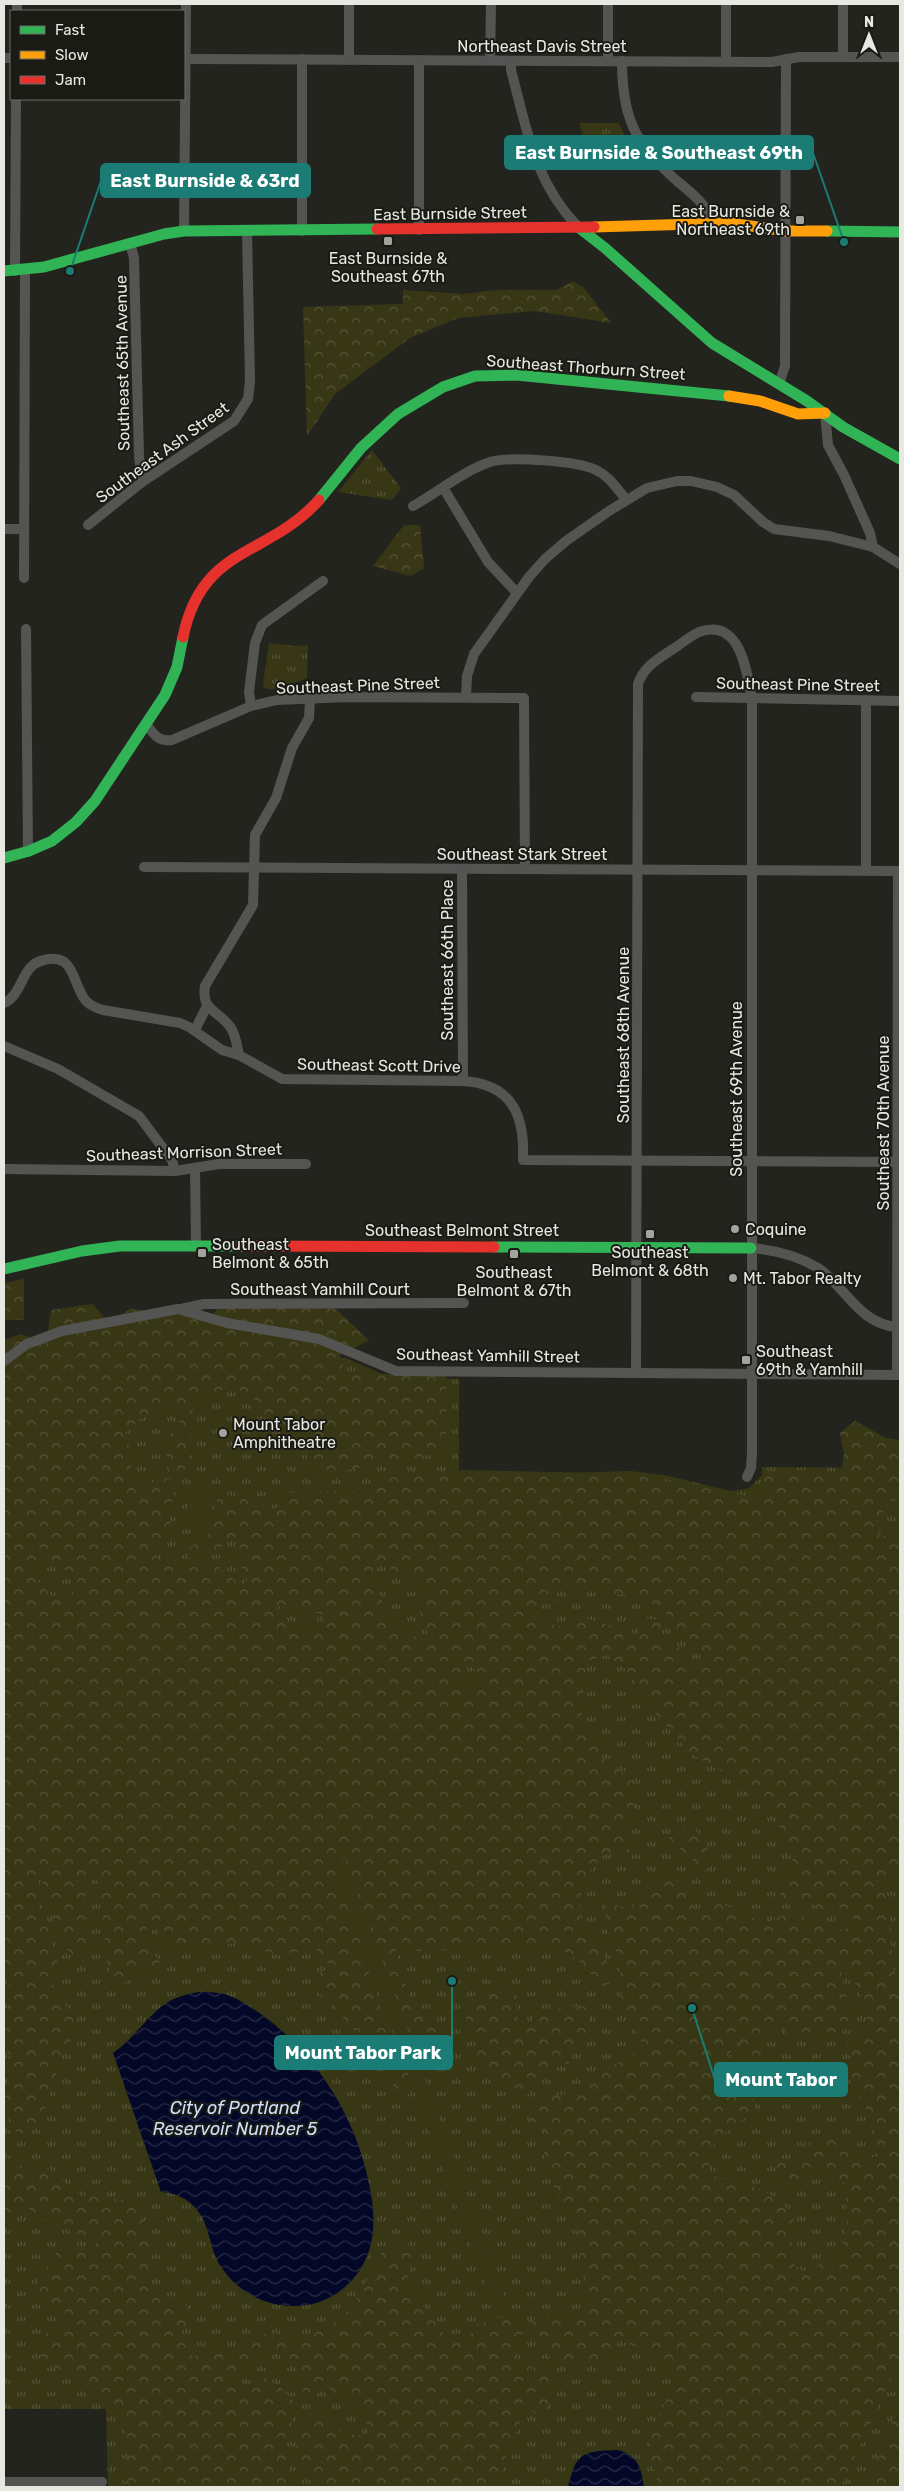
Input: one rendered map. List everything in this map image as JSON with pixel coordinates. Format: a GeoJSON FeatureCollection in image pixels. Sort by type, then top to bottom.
{"type":"FeatureCollection","features":[{"type":"Feature","properties":{"kind":"street"},"geometry":{"type":"LineString","coordinates":[[185,32],[186,4]]}},
{"type":"Feature","properties":{"kind":"street"},"geometry":{"type":"LineString","coordinates":[[349,4],[349,60]]}},
{"type":"Feature","properties":{"kind":"street"},"geometry":{"type":"LineString","coordinates":[[490,60],[491,4]]}},
{"type":"Feature","properties":{"kind":"street"},"geometry":{"type":"LineString","coordinates":[[608,4],[608,61]]}},
{"type":"Feature","properties":{"kind":"street"},"geometry":{"type":"LineString","coordinates":[[726,4],[726,62]]}},
{"type":"Feature","properties":{"kind":"street"},"geometry":{"type":"LineString","coordinates":[[843,4],[843,57]]}},
{"type":"Feature","properties":{"kind":"street","name":"Northeast Davis Street"},"geometry":{"type":"LineString","coordinates":[[185,59],[772,62],[799,57],[900,57]]}},
{"type":"Feature","properties":{"kind":"street"},"geometry":{"type":"LineString","coordinates":[[302,59],[302,231]]}},
{"type":"Feature","properties":{"kind":"street"},"geometry":{"type":"LineString","coordinates":[[779,384],[785,366],[786,59]]}},
{"type":"Feature","properties":{"kind":"street"},"geometry":{"type":"LineString","coordinates":[[419,60],[419,230]]}},
{"type":"Feature","properties":{"kind":"street"},"geometry":{"type":"LineString","coordinates":[[511,61],[511,70],[541,175],[555,200],[578,228],[605,248],[712,343],[824,413],[900,457]]}},
{"type":"Feature","properties":{"kind":"street"},"geometry":{"type":"LineString","coordinates":[[622,61],[623,98],[634,134],[659,165],[703,203],[714,224]]}},
{"type":"Feature","properties":{"kind":"street"},"geometry":{"type":"LineString","coordinates":[[16,100],[15,270],[24,578]]}},
{"type":"Feature","properties":{"kind":"street"},"geometry":{"type":"LineString","coordinates":[[184,100],[184,232]]}},
{"type":"Feature","properties":{"kind":"street","name":"East Burnside Street"},"geometry":{"type":"LineString","coordinates":[[15,270],[44,268],[164,234],[184,232],[578,228],[737,224],[786,231],[900,232]]}},
{"type":"Feature","properties":{"kind":"street","name":"Southeast Ash Street"},"geometry":{"type":"LineString","coordinates":[[88,525],[142,482],[234,421],[248,399],[250,381],[247,231]]}},
{"type":"Feature","properties":{"kind":"street","name":"Southeast 65th Avenue"},"geometry":{"type":"LineString","coordinates":[[130,243],[134,258],[139,456],[142,482]]}},
{"type":"Feature","properties":{"kind":"street","name":"Southeast Thorburn Street"},"geometry":{"type":"LineString","coordinates":[[4,858],[28,852],[65,832],[86,812],[147,725],[169,686],[194,601],[207,581],[229,563],[300,518],[318,501],[360,449],[385,424],[423,399],[454,382],[485,374],[536,377],[729,394],[760,401],[798,414],[824,413]]}},
{"type":"Feature","properties":{"kind":"street"},"geometry":{"type":"LineString","coordinates":[[824,413],[828,445],[844,475],[870,533],[873,546]]}},
{"type":"Feature","properties":{"kind":"street"},"geometry":{"type":"LineString","coordinates":[[413,506],[485,464],[508,459],[596,469],[608,478],[626,499]]}},
{"type":"Feature","properties":{"kind":"street"},"geometry":{"type":"LineString","coordinates":[[466,698],[467,676],[474,654],[517,593],[545,559],[566,541],[626,499],[647,488],[665,483],[691,481],[717,487],[734,496],[763,522],[774,529],[829,536],[873,546],[900,564]]}},
{"type":"Feature","properties":{"kind":"street"},"geometry":{"type":"LineString","coordinates":[[444,489],[488,562],[517,593]]}},
{"type":"Feature","properties":{"kind":"street"},"geometry":{"type":"LineString","coordinates":[[4,529],[24,529]]}},
{"type":"Feature","properties":{"kind":"street"},"geometry":{"type":"LineString","coordinates":[[251,706],[249,692],[255,643],[262,625],[323,581]]}},
{"type":"Feature","properties":{"kind":"street"},"geometry":{"type":"LineString","coordinates":[[26,629],[28,852]]}},
{"type":"Feature","properties":{"kind":"street","name":"Southeast 68th Avenue"},"geometry":{"type":"LineString","coordinates":[[636,1373],[638,698],[640,678],[649,665],[698,633],[708,630],[716,631],[730,636],[739,648],[752,700]]}},
{"type":"Feature","properties":{"kind":"street","name":"Southeast Pine Street"},"geometry":{"type":"LineString","coordinates":[[147,725],[156,737],[166,741],[251,706],[277,700],[347,697],[524,698],[525,869]]}},
{"type":"Feature","properties":{"kind":"street","name":"Southeast Pine Street"},"geometry":{"type":"LineString","coordinates":[[696,697],[740,697],[752,700],[900,701]]}},
{"type":"Feature","properties":{"kind":"street"},"geometry":{"type":"LineString","coordinates":[[239,1055],[235,1037],[230,1027],[207,1006],[204,994],[205,986],[253,905],[255,835],[276,798],[292,748],[309,718],[310,699]]}},
{"type":"Feature","properties":{"kind":"street","name":"Southeast 69th Avenue"},"geometry":{"type":"LineString","coordinates":[[748,1477],[752,1453],[750,1161],[752,700]]}},
{"type":"Feature","properties":{"kind":"street"},"geometry":{"type":"LineString","coordinates":[[866,700],[866,872]]}},
{"type":"Feature","properties":{"kind":"street","name":"Southeast Stark Street"},"geometry":{"type":"LineString","coordinates":[[144,867],[899,872]]}},
{"type":"Feature","properties":{"kind":"street","name":"Southeast 66th Place"},"geometry":{"type":"LineString","coordinates":[[462,869],[462,1081]]}},
{"type":"Feature","properties":{"kind":"street","name":"Southeast 70th Avenue"},"geometry":{"type":"LineString","coordinates":[[899,872],[897,1327],[899,1375]]}},
{"type":"Feature","properties":{"kind":"street","name":"Southeast Scott Drive"},"geometry":{"type":"LineString","coordinates":[[4,1003],[16,996],[26,971],[32,964],[49,958],[57,959],[72,970],[83,996],[92,1006],[180,1023],[195,1030],[200,1036],[222,1050],[239,1055],[282,1079],[462,1081],[489,1085],[500,1091],[510,1102],[523,1128],[523,1160],[638,1161]]}},
{"type":"Feature","properties":{"kind":"street"},"geometry":{"type":"LineString","coordinates":[[195,1030],[207,1006]]}},
{"type":"Feature","properties":{"kind":"street"},"geometry":{"type":"LineString","coordinates":[[4,1046],[58,1069],[139,1116],[172,1160],[175,1171]]}},
{"type":"Feature","properties":{"kind":"street"},"geometry":{"type":"LineString","coordinates":[[638,1161],[899,1162]]}},
{"type":"Feature","properties":{"kind":"street","name":"Southeast Morrison Street"},"geometry":{"type":"LineString","coordinates":[[4,1169],[175,1171],[219,1164],[306,1164]]}},
{"type":"Feature","properties":{"kind":"street"},"geometry":{"type":"LineString","coordinates":[[195,1169],[196,1246]]}},
{"type":"Feature","properties":{"kind":"street","name":"Southeast Belmont Street"},"geometry":{"type":"LineString","coordinates":[[4,1269],[96,1249],[120,1246],[751,1248],[781,1252],[807,1262],[826,1276],[870,1318],[881,1324],[897,1327]]}},
{"type":"Feature","properties":{"kind":"street","name":"Southeast Yamhill Court"},"geometry":{"type":"LineString","coordinates":[[178,1309],[204,1304],[464,1303]]}},
{"type":"Feature","properties":{"kind":"street","name":"Southeast Yamhill Street"},"geometry":{"type":"LineString","coordinates":[[4,1361],[27,1344],[62,1331],[178,1309],[227,1323],[319,1339],[392,1370],[899,1375]]}},
{"type":"Feature","properties":{"kind":"street"},"geometry":{"type":"LineString","coordinates":[[4,2482],[102,2482]]}},
{"type":"Feature","properties":{"kind":"green space"},"geometry":{"type":"Polygon","coordinates":[[[579,123],[619,123],[627,141],[589,154],[579,123]]]}},
{"type":"Feature","properties":{"kind":"green space"},"geometry":{"type":"Polygon","coordinates":[[[573,281],[584,288],[611,323],[534,311],[458,318],[410,338],[335,394],[307,436],[303,307],[403,304],[403,290],[463,294],[495,290],[557,290],[573,281]]]}},
{"type":"Feature","properties":{"kind":"green space"},"geometry":{"type":"Polygon","coordinates":[[[372,450],[401,488],[392,500],[338,492],[372,450]]]}},
{"type":"Feature","properties":{"kind":"green space"},"geometry":{"type":"Polygon","coordinates":[[[404,525],[420,525],[424,568],[411,576],[373,566],[404,525]]]}},
{"type":"Feature","properties":{"kind":"green space"},"geometry":{"type":"Polygon","coordinates":[[[269,643],[295,646],[308,645],[307,678],[280,688],[265,688],[263,684],[269,643]]]}},
{"type":"Feature","properties":{"kind":"green space"},"geometry":{"type":"Polygon","coordinates":[[[24,1279],[24,1320],[5,1320],[4,1283],[24,1279]]]}},
{"type":"Feature","properties":{"kind":"green space"},"geometry":{"type":"Polygon","coordinates":[[[225,1299],[336,1309],[369,1340],[340,1355],[345,1374],[446,1374],[446,1452],[315,1476],[296,1430],[266,1421],[259,1402],[231,1386],[194,1402],[189,1447],[193,1459],[182,1472],[169,1471],[164,1439],[179,1425],[182,1404],[155,1411],[133,1425],[121,1439],[136,1450],[128,1473],[131,1486],[151,1485],[156,1477],[171,1478],[174,1495],[170,1508],[171,1530],[157,1556],[169,1565],[176,1567],[200,1567],[215,1564],[241,1586],[248,1579],[236,1560],[240,1533],[211,1554],[190,1560],[186,1550],[210,1533],[215,1505],[220,1494],[250,1498],[267,1511],[277,1507],[279,1493],[349,1491],[368,1497],[388,1478],[463,1470],[631,1474],[762,1499],[762,1474],[801,1470],[841,1474],[844,1454],[840,1433],[855,1421],[886,1438],[900,1440],[900,1500],[890,1501],[876,1522],[881,1535],[900,1540],[900,1771],[898,1769],[893,1775],[900,1793],[900,1875],[882,1880],[890,1911],[891,1949],[894,1967],[900,1986],[900,2359],[841,2487],[660,2487],[651,2461],[650,2435],[678,2375],[659,2355],[615,2339],[618,2352],[602,2365],[579,2361],[559,2364],[537,2346],[530,2321],[556,2309],[572,2317],[588,2303],[575,2222],[559,2197],[543,2163],[547,2135],[526,2113],[550,2095],[576,2094],[602,2071],[645,2049],[622,2004],[620,1961],[605,1926],[606,1903],[632,1909],[639,1889],[672,1876],[688,1897],[695,1912],[717,1901],[750,1917],[768,1922],[787,1913],[819,1922],[835,1930],[854,1928],[853,1917],[835,1917],[812,1904],[780,1899],[783,1876],[796,1866],[784,1846],[775,1807],[751,1800],[728,1775],[691,1754],[655,1713],[626,1670],[607,1655],[587,1661],[581,1712],[602,1757],[631,1779],[636,1815],[623,1831],[632,1857],[604,1854],[584,1879],[579,1910],[608,1963],[614,1979],[603,1987],[578,1960],[556,1947],[413,1951],[392,1933],[399,1965],[411,2000],[431,2016],[444,2048],[434,2064],[411,2038],[368,1953],[370,1978],[379,2005],[405,2059],[411,2095],[397,2091],[370,2049],[341,2015],[320,1995],[320,1972],[332,1968],[317,1950],[273,1955],[244,1942],[209,1947],[168,1947],[151,1922],[142,1936],[160,1962],[122,1984],[107,1967],[100,1885],[86,1868],[84,1912],[90,1963],[77,1959],[61,1939],[38,1873],[42,1905],[59,1969],[51,1982],[79,2026],[62,2056],[47,2104],[29,2135],[11,2130],[4,2102],[13,2065],[4,2043],[4,2031],[15,1994],[4,1977],[4,1340],[21,1334],[41,1342],[48,1332],[51,1310],[93,1304],[108,1322],[131,1309],[210,1318],[225,1299]],[[385,1560],[374,1567],[385,1614],[402,1631],[431,1643],[415,1599],[423,1593],[422,1576],[395,1577],[385,1560]],[[33,1561],[40,1584],[52,1596],[72,1597],[72,1574],[56,1564],[33,1561]],[[591,1585],[539,1587],[563,1599],[534,1606],[537,1619],[564,1628],[582,1617],[639,1635],[639,1619],[659,1619],[668,1653],[680,1647],[688,1668],[707,1663],[698,1639],[683,1639],[664,1610],[636,1595],[609,1594],[591,1585]],[[289,1604],[275,1608],[286,1624],[325,1633],[324,1615],[289,1604]],[[467,1664],[463,1687],[478,1692],[483,1676],[467,1664]],[[840,1965],[845,1993],[857,2026],[827,2035],[790,2036],[774,2022],[757,2036],[775,2055],[775,2064],[770,2069],[759,2070],[737,2041],[728,2056],[747,2078],[756,2112],[735,2124],[707,2152],[711,2176],[766,2192],[784,2206],[794,2217],[792,2243],[795,2267],[811,2274],[822,2261],[840,2256],[847,2219],[845,2184],[828,2172],[805,2174],[797,2188],[780,2182],[775,2159],[802,2159],[813,2134],[839,2138],[863,2158],[879,2156],[872,2119],[853,2087],[847,2041],[870,2032],[859,1989],[840,1965]]]}},
{"type":"Feature","properties":{"kind":"green space"},"geometry":{"type":"Polygon","coordinates":[[[346,1358],[391,1378],[459,1379],[459,1550],[470,1476],[630,1471],[664,1475],[731,1491],[749,1488],[762,1475],[762,1467],[900,1468],[900,2487],[108,2487],[106,2409],[4,2409],[4,1376],[346,1358]]]}},
{"type":"Feature","properties":{"kind":"green space"},"geometry":{"type":"Polygon","coordinates":[[[195,1487],[217,1495],[202,1534],[181,1527],[195,1487]]]}},
{"type":"Feature","properties":{"kind":"green space"},"geometry":{"type":"Polygon","coordinates":[[[680,1829],[694,1829],[704,1840],[711,1859],[706,1872],[668,1838],[680,1829]]]}},
{"type":"Feature","properties":{"kind":"green space"},"geometry":{"type":"Polygon","coordinates":[[[345,1859],[509,2309],[496,2314],[332,1864],[345,1859]]]}},
{"type":"Feature","properties":{"kind":"green space"},"geometry":{"type":"Polygon","coordinates":[[[479,1991],[516,1993],[517,2016],[523,2037],[533,2018],[563,2007],[588,2006],[593,2031],[574,2039],[569,2063],[546,2071],[524,2099],[506,2091],[474,2056],[479,2038],[466,2022],[466,2005],[479,1991]]]}},
{"type":"Feature","properties":{"kind":"green space"},"geometry":{"type":"Polygon","coordinates":[[[4,2167],[49,2169],[81,2196],[122,2200],[132,2191],[154,2248],[149,2279],[166,2300],[186,2304],[195,2325],[173,2330],[193,2356],[235,2350],[251,2333],[297,2338],[330,2325],[353,2306],[383,2250],[408,2243],[413,2261],[407,2279],[427,2312],[447,2338],[467,2343],[475,2325],[503,2317],[519,2321],[522,2334],[512,2341],[513,2354],[535,2372],[551,2374],[548,2406],[539,2417],[522,2403],[519,2429],[506,2444],[506,2465],[491,2487],[320,2487],[305,2468],[296,2446],[300,2419],[322,2409],[342,2434],[367,2436],[366,2410],[336,2395],[326,2385],[312,2399],[303,2391],[298,2370],[291,2360],[278,2354],[257,2350],[251,2359],[251,2373],[228,2373],[229,2384],[243,2389],[263,2375],[293,2400],[291,2434],[285,2443],[289,2468],[303,2487],[138,2487],[124,2481],[124,2467],[131,2449],[122,2420],[110,2403],[88,2385],[49,2364],[37,2351],[45,2334],[70,2324],[62,2307],[39,2303],[36,2284],[58,2250],[87,2252],[97,2242],[45,2220],[22,2204],[6,2219],[4,2217],[4,2167]]]}},
{"type":"Feature","properties":{"kind":"green space"},"geometry":{"type":"Polygon","coordinates":[[[900,2407],[900,2487],[871,2487],[870,2481],[885,2436],[900,2407]]]}},
{"type":"Feature","properties":{"kind":"water","name":"City of Portland Reservoir Number 5"},"geometry":{"type":"Polygon","coordinates":[[[199,1992],[228,1995],[252,2008],[275,2025],[296,2044],[315,2066],[345,2114],[365,2166],[373,2207],[373,2233],[371,2245],[362,2267],[345,2287],[330,2298],[313,2304],[295,2306],[261,2299],[245,2291],[231,2279],[220,2265],[205,2223],[197,2210],[190,2202],[181,2197],[161,2192],[113,2053],[165,2004],[181,1996],[199,1992]]]}},
{"type":"Feature","properties":{"kind":"water"},"geometry":{"type":"Polygon","coordinates":[[[618,2450],[630,2455],[637,2463],[644,2487],[568,2487],[574,2467],[583,2456],[597,2451],[618,2450]]]}},
{"type":"Feature","properties":{"kind":"traffic: fast"},"geometry":{"type":"LineString","coordinates":[[578,227],[605,248],[712,343],[807,401],[843,427],[900,459]]}},
{"type":"Feature","properties":{"kind":"traffic: fast"},"geometry":{"type":"LineString","coordinates":[[4,271],[44,267],[164,234],[184,231],[377,229]]}},
{"type":"Feature","properties":{"kind":"traffic: fast"},"geometry":{"type":"LineString","coordinates":[[827,231],[900,232]]}},
{"type":"Feature","properties":{"kind":"traffic: fast"},"geometry":{"type":"LineString","coordinates":[[319,500],[361,448],[398,414],[443,387],[475,376],[516,375],[729,396]]}},
{"type":"Feature","properties":{"kind":"traffic: fast"},"geometry":{"type":"LineString","coordinates":[[4,858],[29,851],[52,841],[76,822],[95,801],[165,695],[177,667],[183,637]]}},
{"type":"Feature","properties":{"kind":"traffic: fast"},"geometry":{"type":"LineString","coordinates":[[4,1269],[82,1251],[120,1246],[241,1246]]}},
{"type":"Feature","properties":{"kind":"traffic: fast"},"geometry":{"type":"LineString","coordinates":[[494,1247],[751,1248]]}},
{"type":"Feature","properties":{"kind":"traffic: slow"},"geometry":{"type":"LineString","coordinates":[[594,227],[729,223],[786,231],[827,231]]}},
{"type":"Feature","properties":{"kind":"traffic: slow"},"geometry":{"type":"LineString","coordinates":[[729,396],[760,401],[798,414],[825,413]]}},
{"type":"Feature","properties":{"kind":"traffic: jam"},"geometry":{"type":"LineString","coordinates":[[377,229],[594,227]]}},
{"type":"Feature","properties":{"kind":"traffic: jam"},"geometry":{"type":"LineString","coordinates":[[183,637],[192,607],[205,585],[221,569],[239,556],[299,519],[319,500]]}},
{"type":"Feature","properties":{"kind":"traffic: jam"},"geometry":{"type":"LineString","coordinates":[[241,1246],[494,1247]]}},
{"type":"Feature","properties":{"kind":"place","name":"East Burnside & Northeast 69th"},"geometry":{"type":"Point","coordinates":[800,220]}},
{"type":"Feature","properties":{"kind":"place","name":"East Burnside & Southeast 67th"},"geometry":{"type":"Point","coordinates":[388,241]}},
{"type":"Feature","properties":{"kind":"place","name":"East Burnside & Southeast 69th"},"geometry":{"type":"Point","coordinates":[844,242]}},
{"type":"Feature","properties":{"kind":"place","name":"East Burnside & 63rd"},"geometry":{"type":"Point","coordinates":[70,271]}},
{"type":"Feature","properties":{"kind":"place","name":"Coquine"},"geometry":{"type":"Point","coordinates":[735,1229]}},
{"type":"Feature","properties":{"kind":"place","name":"Southeast Belmont & 68th"},"geometry":{"type":"Point","coordinates":[650,1234]}},
{"type":"Feature","properties":{"kind":"place","name":"Southeast Belmont & 65th"},"geometry":{"type":"Point","coordinates":[202,1253]}},
{"type":"Feature","properties":{"kind":"place","name":"Southeast Belmont & 67th"},"geometry":{"type":"Point","coordinates":[514,1254]}},
{"type":"Feature","properties":{"kind":"place","name":"Mt. Tabor Realty"},"geometry":{"type":"Point","coordinates":[733,1278]}},
{"type":"Feature","properties":{"kind":"place","name":"Southeast 69th & Yamhill"},"geometry":{"type":"Point","coordinates":[746,1360]}},
{"type":"Feature","properties":{"kind":"place","name":"Mount Tabor Amphitheatre"},"geometry":{"type":"Point","coordinates":[223,1433]}},
{"type":"Feature","properties":{"kind":"place","name":"Mount Tabor Park"},"geometry":{"type":"Point","coordinates":[452,1981]}},
{"type":"Feature","properties":{"kind":"place","name":"Mount Tabor"},"geometry":{"type":"Point","coordinates":[692,2008]}}]}
